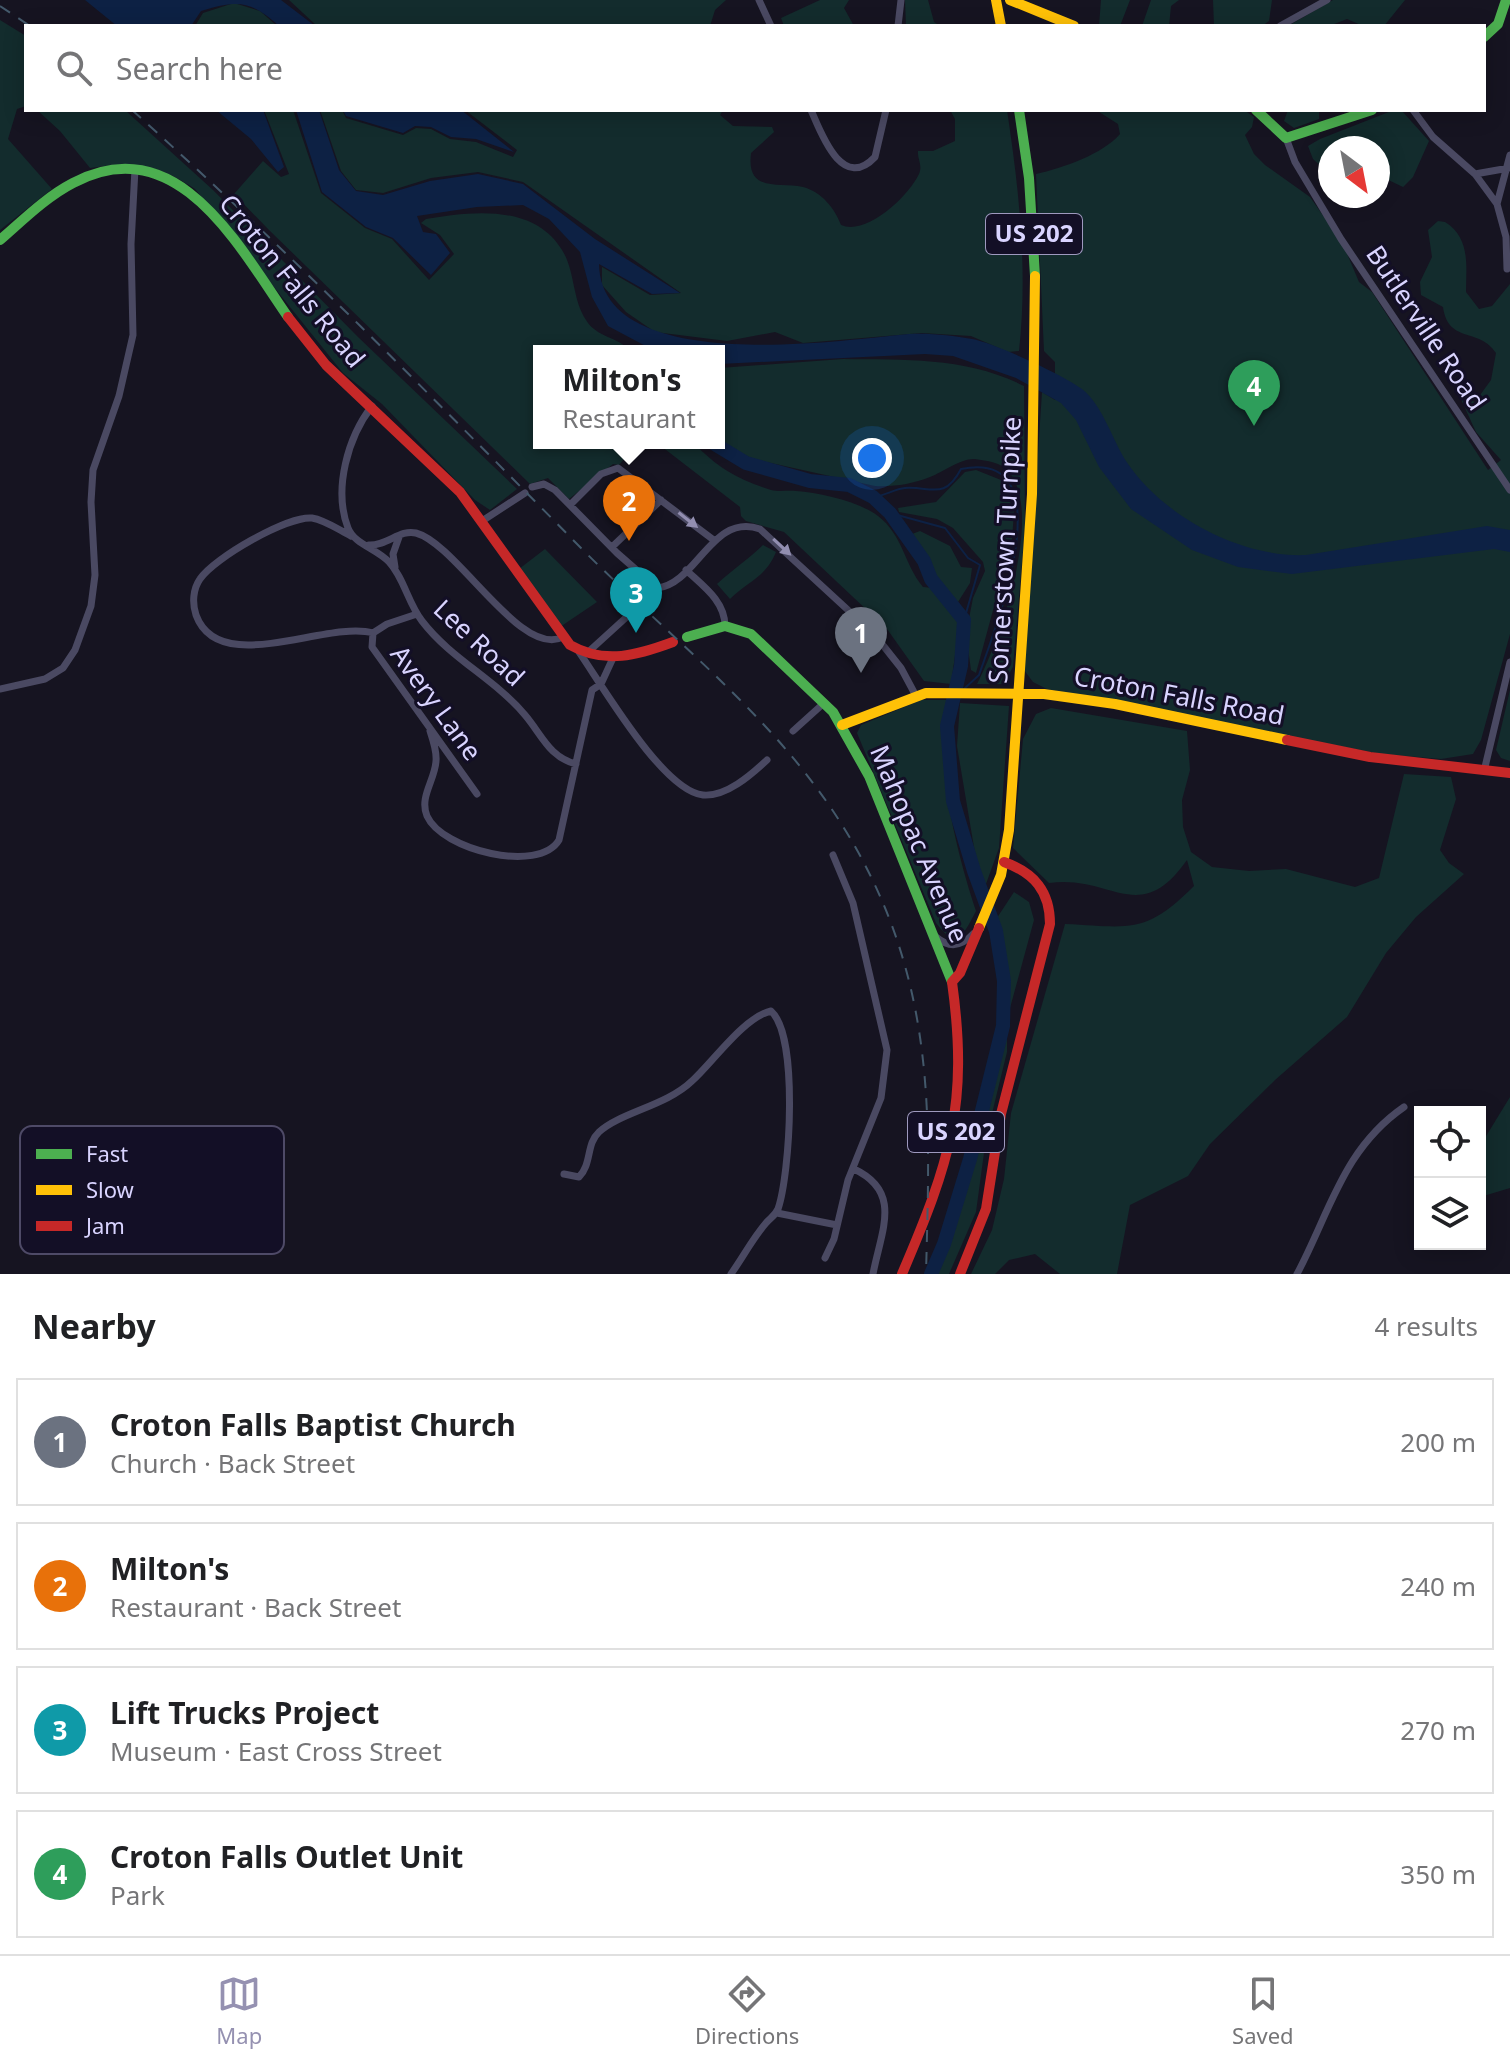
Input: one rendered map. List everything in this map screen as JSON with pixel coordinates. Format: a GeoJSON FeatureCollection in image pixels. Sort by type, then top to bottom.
{"type":"FeatureCollection","features":[{"type":"Feature","properties":{"kind":"main road"},"geometry":{"type":"LineString","coordinates":[[996,0],[1001,24]]}},
{"type":"Feature","properties":{"kind":"main road"},"geometry":{"type":"LineString","coordinates":[[1010,0],[1069,24]]}},
{"type":"Feature","properties":{"kind":"main road"},"geometry":{"type":"LineString","coordinates":[[1486,35],[1498,24],[1506,0]]}},
{"type":"Feature","properties":{"kind":"main road","name":"Somerstown Turnpike"},"geometry":{"type":"LineString","coordinates":[[952,982],[960,973],[1004,862],[1019,693],[1034,496],[1036,358],[1034,227],[1019,112]]}},
{"type":"Feature","properties":{"kind":"main road","name":"Butlerville Road"},"geometry":{"type":"LineString","coordinates":[[1258,112],[1286,138]]}},
{"type":"Feature","properties":{"kind":"main road"},"geometry":{"type":"LineString","coordinates":[[1286,138],[1366,112]]}},
{"type":"Feature","properties":{"kind":"main road","name":"Croton Falls Road"},"geometry":{"type":"LineString","coordinates":[[0,240],[75,179],[98,172],[135,169],[168,177],[195,197],[311,348],[442,473],[482,521],[563,637],[582,652]]}},
{"type":"Feature","properties":{"kind":"main road"},"geometry":{"type":"LineString","coordinates":[[687,637],[725,626]]}},
{"type":"Feature","properties":{"kind":"main road","name":"Mahopac Avenue"},"geometry":{"type":"LineString","coordinates":[[725,626],[751,634],[824,703],[842,725],[873,786],[952,982]]}},
{"type":"Feature","properties":{"kind":"main road"},"geometry":{"type":"LineString","coordinates":[[582,652],[613,658],[673,642]]}},
{"type":"Feature","properties":{"kind":"main road","name":"Croton Falls Road"},"geometry":{"type":"LineString","coordinates":[[842,725],[916,696],[935,692],[1019,693],[1115,704],[1370,757],[1485,767],[1510,773]]}},
{"type":"Feature","properties":{"kind":"main road"},"geometry":{"type":"LineString","coordinates":[[960,1274],[986,1209],[999,1122],[1050,924],[1048,897],[1040,882],[1027,871],[1004,862]]}},
{"type":"Feature","properties":{"kind":"main road","name":"US 202"},"geometry":{"type":"LineString","coordinates":[[902,1274],[944,1177],[957,1125],[960,1024],[952,982]]}},
{"type":"Feature","properties":{"kind":"street"},"geometry":{"type":"LineString","coordinates":[[759,0],[770,24]]}},
{"type":"Feature","properties":{"kind":"street"},"geometry":{"type":"LineString","coordinates":[[898,24],[901,0]]}},
{"type":"Feature","properties":{"kind":"street"},"geometry":{"type":"LineString","coordinates":[[1284,24],[1327,0]]}},
{"type":"Feature","properties":{"kind":"street"},"geometry":{"type":"LineString","coordinates":[[812,112],[828,151],[842,164],[853,167],[866,165],[875,157],[886,112]]}},
{"type":"Feature","properties":{"kind":"street"},"geometry":{"type":"LineString","coordinates":[[1414,112],[1433,137],[1475,174],[1497,204],[1506,237],[1507,269]]}},
{"type":"Feature","properties":{"kind":"street","name":"Butlerville Road"},"geometry":{"type":"LineString","coordinates":[[1286,138],[1295,162],[1343,244],[1510,490]]}},
{"type":"Feature","properties":{"kind":"street"},"geometry":{"type":"LineString","coordinates":[[1497,204],[1510,155]]}},
{"type":"Feature","properties":{"kind":"street"},"geometry":{"type":"LineString","coordinates":[[1475,174],[1509,168]]}},
{"type":"Feature","properties":{"kind":"street"},"geometry":{"type":"LineString","coordinates":[[0,689],[45,679],[63,668],[75,650],[91,606],[95,575],[91,502],[93,470],[119,396],[133,335],[131,244],[135,169]]}},
{"type":"Feature","properties":{"kind":"street"},"geometry":{"type":"LineString","coordinates":[[372,406],[354,434],[345,475],[344,514],[360,541],[379,545],[413,532],[432,542],[527,631],[552,641],[563,637]]}},
{"type":"Feature","properties":{"kind":"street"},"geometry":{"type":"LineString","coordinates":[[570,505],[601,474],[613,468],[623,470],[715,541]]}},
{"type":"Feature","properties":{"kind":"street"},"geometry":{"type":"LineString","coordinates":[[532,487],[538,484],[550,486],[655,587],[666,587],[715,541],[745,526],[765,532],[874,634],[901,668],[916,696]]}},
{"type":"Feature","properties":{"kind":"street"},"geometry":{"type":"LineString","coordinates":[[482,521],[525,493]]}},
{"type":"Feature","properties":{"kind":"street"},"geometry":{"type":"LineString","coordinates":[[612,547],[661,500]]}},
{"type":"Feature","properties":{"kind":"street","name":"Lee Road"},"geometry":{"type":"LineString","coordinates":[[373,633],[348,629],[243,646],[223,641],[207,632],[195,610],[197,584],[208,570],[234,551],[283,526],[315,519],[360,541],[389,561],[417,614],[448,650],[509,697],[552,752],[576,764]]}},
{"type":"Feature","properties":{"kind":"street"},"geometry":{"type":"LineString","coordinates":[[397,573],[393,554],[402,534]]}},
{"type":"Feature","properties":{"kind":"street"},"geometry":{"type":"LineString","coordinates":[[686,570],[722,607],[725,626]]}},
{"type":"Feature","properties":{"kind":"street"},"geometry":{"type":"LineString","coordinates":[[631,613],[582,652],[658,766],[698,794],[714,793],[732,786],[767,760]]}},
{"type":"Feature","properties":{"kind":"street","name":"Avery Lane"},"geometry":{"type":"LineString","coordinates":[[417,614],[387,624],[373,633],[375,653],[477,794]]}},
{"type":"Feature","properties":{"kind":"street"},"geometry":{"type":"LineString","coordinates":[[430,731],[436,762],[425,813],[445,836],[473,850],[531,855],[551,850],[559,840],[592,690],[601,684],[613,658]]}},
{"type":"Feature","properties":{"kind":"street"},"geometry":{"type":"LineString","coordinates":[[1485,767],[1510,662]]}},
{"type":"Feature","properties":{"kind":"street"},"geometry":{"type":"LineString","coordinates":[[793,731],[824,703]]}},
{"type":"Feature","properties":{"kind":"street"},"geometry":{"type":"LineString","coordinates":[[825,1258],[881,1098],[887,1050],[853,903],[833,855]]}},
{"type":"Feature","properties":{"kind":"street"},"geometry":{"type":"LineString","coordinates":[[933,934],[952,945],[963,943],[975,930]]}},
{"type":"Feature","properties":{"kind":"street"},"geometry":{"type":"LineString","coordinates":[[564,1174],[579,1177],[589,1164],[591,1147],[599,1133],[673,1097],[740,1031],[771,1011],[783,1028],[790,1055],[783,1183],[777,1213],[766,1222],[731,1274]]}},
{"type":"Feature","properties":{"kind":"street"},"geometry":{"type":"LineString","coordinates":[[1297,1274],[1350,1162],[1376,1128],[1404,1107]]}},
{"type":"Feature","properties":{"kind":"street"},"geometry":{"type":"LineString","coordinates":[[854,1169],[879,1184],[883,1192],[884,1214],[873,1274]]}},
{"type":"Feature","properties":{"kind":"street"},"geometry":{"type":"LineString","coordinates":[[777,1213],[837,1225]]}},
{"type":"Feature","properties":{"kind":"green space"},"geometry":{"type":"Polygon","coordinates":[[[289,0],[726,0],[715,10],[711,24],[315,24],[289,0]]]}},
{"type":"Feature","properties":{"kind":"green space"},"geometry":{"type":"Polygon","coordinates":[[[820,0],[849,0],[844,8],[853,24],[783,24],[781,18],[820,0]]]}},
{"type":"Feature","properties":{"kind":"green space"},"geometry":{"type":"Polygon","coordinates":[[[905,0],[928,0],[937,24],[906,24],[905,0]]]}},
{"type":"Feature","properties":{"kind":"green space"},"geometry":{"type":"Polygon","coordinates":[[[1101,0],[1130,0],[1121,24],[1099,24],[1101,0]]]}},
{"type":"Feature","properties":{"kind":"green space"},"geometry":{"type":"Polygon","coordinates":[[[1151,0],[1179,0],[1171,6],[1169,24],[1143,24],[1151,0]]]}},
{"type":"Feature","properties":{"kind":"green space"},"geometry":{"type":"Polygon","coordinates":[[[1213,0],[1272,0],[1269,21],[1265,24],[1214,24],[1213,0]]]}},
{"type":"Feature","properties":{"kind":"green space"},"geometry":{"type":"Polygon","coordinates":[[[1333,0],[1405,0],[1386,24],[1358,24],[1347,19],[1334,24],[1291,24],[1333,0]]]}},
{"type":"Feature","properties":{"kind":"green space"},"geometry":{"type":"Polygon","coordinates":[[[234,3],[260,11],[275,24],[196,24],[203,13],[234,3]]]}},
{"type":"Feature","properties":{"kind":"green space"},"geometry":{"type":"Polygon","coordinates":[[[0,20],[24,35],[24,107],[17,109],[8,139],[52,189],[0,230],[0,20]]]}},
{"type":"Feature","properties":{"kind":"green space"},"geometry":{"type":"Polygon","coordinates":[[[39,112],[127,112],[213,190],[358,337],[517,489],[490,510],[475,500],[382,404],[343,373],[195,189],[169,174],[145,166],[90,168],[60,131],[39,112]]]}},
{"type":"Feature","properties":{"kind":"green space"},"geometry":{"type":"Polygon","coordinates":[[[265,112],[294,112],[321,193],[365,228],[392,239],[429,280],[454,254],[440,235],[421,223],[426,219],[463,214],[501,214],[519,218],[550,235],[566,258],[586,320],[596,330],[623,345],[533,345],[533,449],[633,449],[619,465],[613,464],[569,499],[548,478],[530,484],[234,194],[263,161],[281,177],[289,174],[265,112]]]}},
{"type":"Feature","properties":{"kind":"green space"},"geometry":{"type":"Polygon","coordinates":[[[321,112],[343,112],[346,118],[403,135],[416,128],[431,129],[450,139],[476,142],[513,157],[517,150],[468,112],[722,112],[720,115],[733,126],[772,127],[774,132],[751,153],[751,166],[759,180],[810,189],[827,202],[841,225],[851,227],[874,220],[906,193],[920,171],[918,151],[933,151],[955,141],[955,119],[951,112],[1007,112],[1021,230],[1023,291],[1019,351],[1008,352],[971,336],[922,333],[803,343],[775,332],[727,341],[655,332],[626,312],[602,285],[602,267],[650,295],[681,293],[523,182],[478,172],[431,178],[383,193],[356,190],[341,171],[321,112]]]}},
{"type":"Feature","properties":{"kind":"green space"},"geometry":{"type":"Polygon","coordinates":[[[1099,112],[1247,112],[1254,117],[1252,127],[1245,135],[1254,154],[1310,197],[1343,244],[1359,282],[1372,292],[1488,470],[1501,460],[1476,432],[1459,395],[1475,402],[1491,380],[1496,353],[1481,340],[1457,331],[1446,319],[1443,307],[1421,295],[1420,282],[1432,257],[1428,230],[1438,221],[1445,222],[1459,236],[1465,254],[1466,292],[1479,309],[1492,306],[1510,284],[1510,634],[1481,740],[1473,754],[1441,759],[1381,754],[1047,689],[1033,682],[1024,670],[1042,392],[1055,400],[1055,362],[1044,351],[1036,174],[1070,164],[1104,148],[1120,134],[1118,124],[1099,112]]]}},
{"type":"Feature","properties":{"kind":"green space"},"geometry":{"type":"Polygon","coordinates":[[[1287,112],[1319,112],[1319,119],[1294,128],[1284,121],[1287,112]]]}},
{"type":"Feature","properties":{"kind":"green space"},"geometry":{"type":"Polygon","coordinates":[[[1389,112],[1403,112],[1429,141],[1413,177],[1403,187],[1390,181],[1390,136],[1328,136],[1389,112]]]}},
{"type":"Feature","properties":{"kind":"green space"},"geometry":{"type":"Polygon","coordinates":[[[1318,140],[1318,164],[1313,159],[1308,146],[1318,140]]]}},
{"type":"Feature","properties":{"kind":"green space"},"geometry":{"type":"Polygon","coordinates":[[[843,359],[913,360],[981,370],[1024,386],[1025,527],[1013,667],[1003,684],[977,684],[997,638],[1015,577],[1020,546],[1022,517],[1019,491],[1009,472],[994,462],[970,459],[916,482],[875,486],[740,454],[725,443],[725,368],[843,359]]]}},
{"type":"Feature","properties":{"kind":"green space"},"geometry":{"type":"Polygon","coordinates":[[[665,449],[700,449],[720,466],[749,482],[774,491],[806,492],[838,499],[878,516],[893,532],[923,587],[933,588],[960,620],[951,684],[924,681],[887,629],[784,532],[746,521],[741,516],[740,507],[665,449]]]}},
{"type":"Feature","properties":{"kind":"green space"},"geometry":{"type":"Polygon","coordinates":[[[976,470],[1001,480],[1014,511],[1012,540],[976,673],[971,670],[966,634],[973,598],[985,571],[983,562],[953,528],[937,519],[899,512],[898,508],[936,502],[965,472],[976,470]]]}},
{"type":"Feature","properties":{"kind":"green space"},"geometry":{"type":"Polygon","coordinates":[[[920,531],[950,546],[961,567],[972,568],[970,583],[958,602],[940,584],[912,534],[920,531]]]}},
{"type":"Feature","properties":{"kind":"green space"},"geometry":{"type":"Polygon","coordinates":[[[763,545],[776,552],[772,560],[762,573],[730,599],[717,584],[763,545]]]}},
{"type":"Feature","properties":{"kind":"green space"},"geometry":{"type":"Polygon","coordinates":[[[545,549],[597,602],[560,627],[519,569],[545,549]]]}},
{"type":"Feature","properties":{"kind":"green space"},"geometry":{"type":"Polygon","coordinates":[[[1510,690],[1510,761],[1501,758],[1496,750],[1510,690]]]}},
{"type":"Feature","properties":{"kind":"green space"},"geometry":{"type":"Polygon","coordinates":[[[921,700],[949,700],[944,722],[945,776],[955,835],[976,911],[964,932],[955,938],[936,923],[857,733],[861,725],[921,700]]]}},
{"type":"Feature","properties":{"kind":"green space"},"geometry":{"type":"Polygon","coordinates":[[[960,703],[1009,706],[999,848],[982,895],[957,746],[960,703]]]}},
{"type":"Feature","properties":{"kind":"green space"},"geometry":{"type":"Polygon","coordinates":[[[1051,708],[1187,731],[1190,770],[1182,800],[1183,827],[1191,852],[1212,867],[1249,871],[1286,869],[1355,887],[1379,878],[1404,774],[1451,777],[1456,799],[1440,850],[1449,863],[1464,874],[1416,917],[1386,953],[1347,1017],[1275,1080],[1210,1144],[1188,1176],[1130,1205],[1117,1274],[1060,1274],[1035,1254],[1009,1260],[995,1274],[971,1274],[992,1230],[1004,1179],[1011,1113],[1065,924],[1136,924],[1162,913],[1194,886],[1187,860],[1170,880],[1154,891],[1139,895],[1071,882],[1049,883],[1013,848],[1023,739],[1036,714],[1051,708]]]}},
{"type":"Feature","properties":{"kind":"green space"},"geometry":{"type":"Polygon","coordinates":[[[1014,892],[1029,902],[1034,920],[1007,1019],[1007,1052],[986,1138],[976,1212],[949,1274],[938,1274],[976,1156],[1005,1005],[989,930],[1014,892]]]}},
{"type":"Feature","properties":{"kind":"green space"},"geometry":{"type":"Polygon","coordinates":[[[1510,1097],[1510,1188],[1486,1195],[1486,1178],[1486,1136],[1510,1097]]]}},
{"type":"Feature","properties":{"kind":"water"},"geometry":{"type":"Polygon","coordinates":[[[85,0],[281,0],[312,24],[276,24],[260,11],[234,4],[201,11],[192,24],[115,24],[85,0]]]}},
{"type":"Feature","properties":{"kind":"water"},"geometry":{"type":"Polygon","coordinates":[[[218,112],[264,112],[284,167],[278,172],[251,139],[218,112]]]}},
{"type":"Feature","properties":{"kind":"water"},"geometry":{"type":"Polygon","coordinates":[[[297,112],[320,112],[339,170],[356,191],[383,195],[430,181],[478,174],[523,184],[595,239],[680,293],[652,294],[599,264],[610,299],[637,322],[676,337],[774,345],[936,334],[983,342],[1028,360],[1073,383],[1089,396],[1126,461],[1160,499],[1205,530],[1230,541],[1281,554],[1306,555],[1487,526],[1510,530],[1510,552],[1494,549],[1292,574],[1238,567],[1192,550],[1131,509],[1099,467],[1076,420],[1061,403],[1016,378],[953,356],[925,354],[725,364],[725,345],[644,345],[608,326],[592,297],[580,252],[549,219],[523,205],[477,207],[417,216],[423,232],[436,234],[450,253],[431,275],[393,238],[366,227],[322,192],[297,112]]]}},
{"type":"Feature","properties":{"kind":"water"},"geometry":{"type":"Polygon","coordinates":[[[344,112],[464,112],[514,152],[476,139],[451,137],[431,127],[415,126],[403,133],[346,116],[344,112]]]}},
{"type":"Feature","properties":{"kind":"waterway"},"geometry":{"type":"LineString","coordinates":[[723,449],[746,463],[810,481],[849,485],[873,497],[890,513],[924,561],[931,579],[964,620],[961,666],[947,726],[953,801],[996,931],[1004,981],[1003,1026],[970,1159],[944,1244],[931,1274]]}},
{"type":"Feature","properties":{"kind":"waterway"},"geometry":{"type":"LineString","coordinates":[[873,497],[905,488],[943,489],[961,469],[993,470],[1011,485],[1017,512],[1016,546],[1008,584],[979,675],[964,689]]}},
{"type":"Feature","properties":{"kind":"waterway"},"geometry":{"type":"LineString","coordinates":[[890,513],[945,528],[968,558],[980,565],[964,620]]}},
{"type":"Feature","properties":{"kind":"railway"},"geometry":{"type":"LineString","coordinates":[[0,6],[27,24]]}},
{"type":"Feature","properties":{"kind":"railway"},"geometry":{"type":"LineString","coordinates":[[134,112],[304,271],[583,550],[717,677],[797,763],[833,811],[864,864],[891,923],[915,1010],[922,1053],[928,1140],[926,1274]]}},
{"type":"Feature","properties":{"kind":"traffic: fast"},"geometry":{"type":"LineString","coordinates":[[1486,35],[1498,24],[1506,0]]}},
{"type":"Feature","properties":{"kind":"traffic: fast"},"geometry":{"type":"LineString","coordinates":[[1019,112],[1029,178],[1035,276]]}},
{"type":"Feature","properties":{"kind":"traffic: fast"},"geometry":{"type":"LineString","coordinates":[[1258,112],[1286,138],[1366,112]]}},
{"type":"Feature","properties":{"kind":"traffic: fast"},"geometry":{"type":"LineString","coordinates":[[0,240],[44,202],[73,183],[110,170],[143,171],[174,182],[201,202],[248,258],[288,317]]}},
{"type":"Feature","properties":{"kind":"traffic: fast"},"geometry":{"type":"LineString","coordinates":[[687,637],[725,626],[751,634],[833,712],[869,776],[952,982]]}},
{"type":"Feature","properties":{"kind":"traffic: slow"},"geometry":{"type":"LineString","coordinates":[[996,0],[1001,24]]}},
{"type":"Feature","properties":{"kind":"traffic: slow"},"geometry":{"type":"LineString","coordinates":[[1010,0],[1069,24]]}},
{"type":"Feature","properties":{"kind":"traffic: slow"},"geometry":{"type":"LineString","coordinates":[[979,928],[1001,875],[1009,830],[1032,494],[1035,276]]}},
{"type":"Feature","properties":{"kind":"traffic: slow"},"geometry":{"type":"LineString","coordinates":[[842,725],[926,693],[1044,694],[1115,704],[1287,740]]}},
{"type":"Feature","properties":{"kind":"traffic: jam"},"geometry":{"type":"LineString","coordinates":[[288,317],[326,365],[460,492],[570,645],[596,655],[622,656],[673,642]]}},
{"type":"Feature","properties":{"kind":"traffic: jam"},"geometry":{"type":"LineString","coordinates":[[1287,740],[1370,757],[1510,773]]}},
{"type":"Feature","properties":{"kind":"traffic: jam"},"geometry":{"type":"LineString","coordinates":[[960,1274],[986,1209],[1001,1114],[1050,924],[1047,902],[1038,885],[1024,872],[1004,862]]}},
{"type":"Feature","properties":{"kind":"traffic: jam"},"geometry":{"type":"LineString","coordinates":[[902,1274],[932,1198],[951,1132],[958,1064],[952,982],[960,973],[979,928]]}},
{"type":"Feature","properties":{"kind":"place","name":"Croton Falls Outlet Unit"},"geometry":{"type":"Point","coordinates":[1254,426]}},
{"type":"Feature","properties":{"kind":"place","name":"Milton's"},"geometry":{"type":"Point","coordinates":[629,541]}},
{"type":"Feature","properties":{"kind":"place","name":"Lift Trucks Project"},"geometry":{"type":"Point","coordinates":[636,633]}},
{"type":"Feature","properties":{"kind":"place","name":"Croton Falls Baptist Church"},"geometry":{"type":"Point","coordinates":[861,673]}}]}
